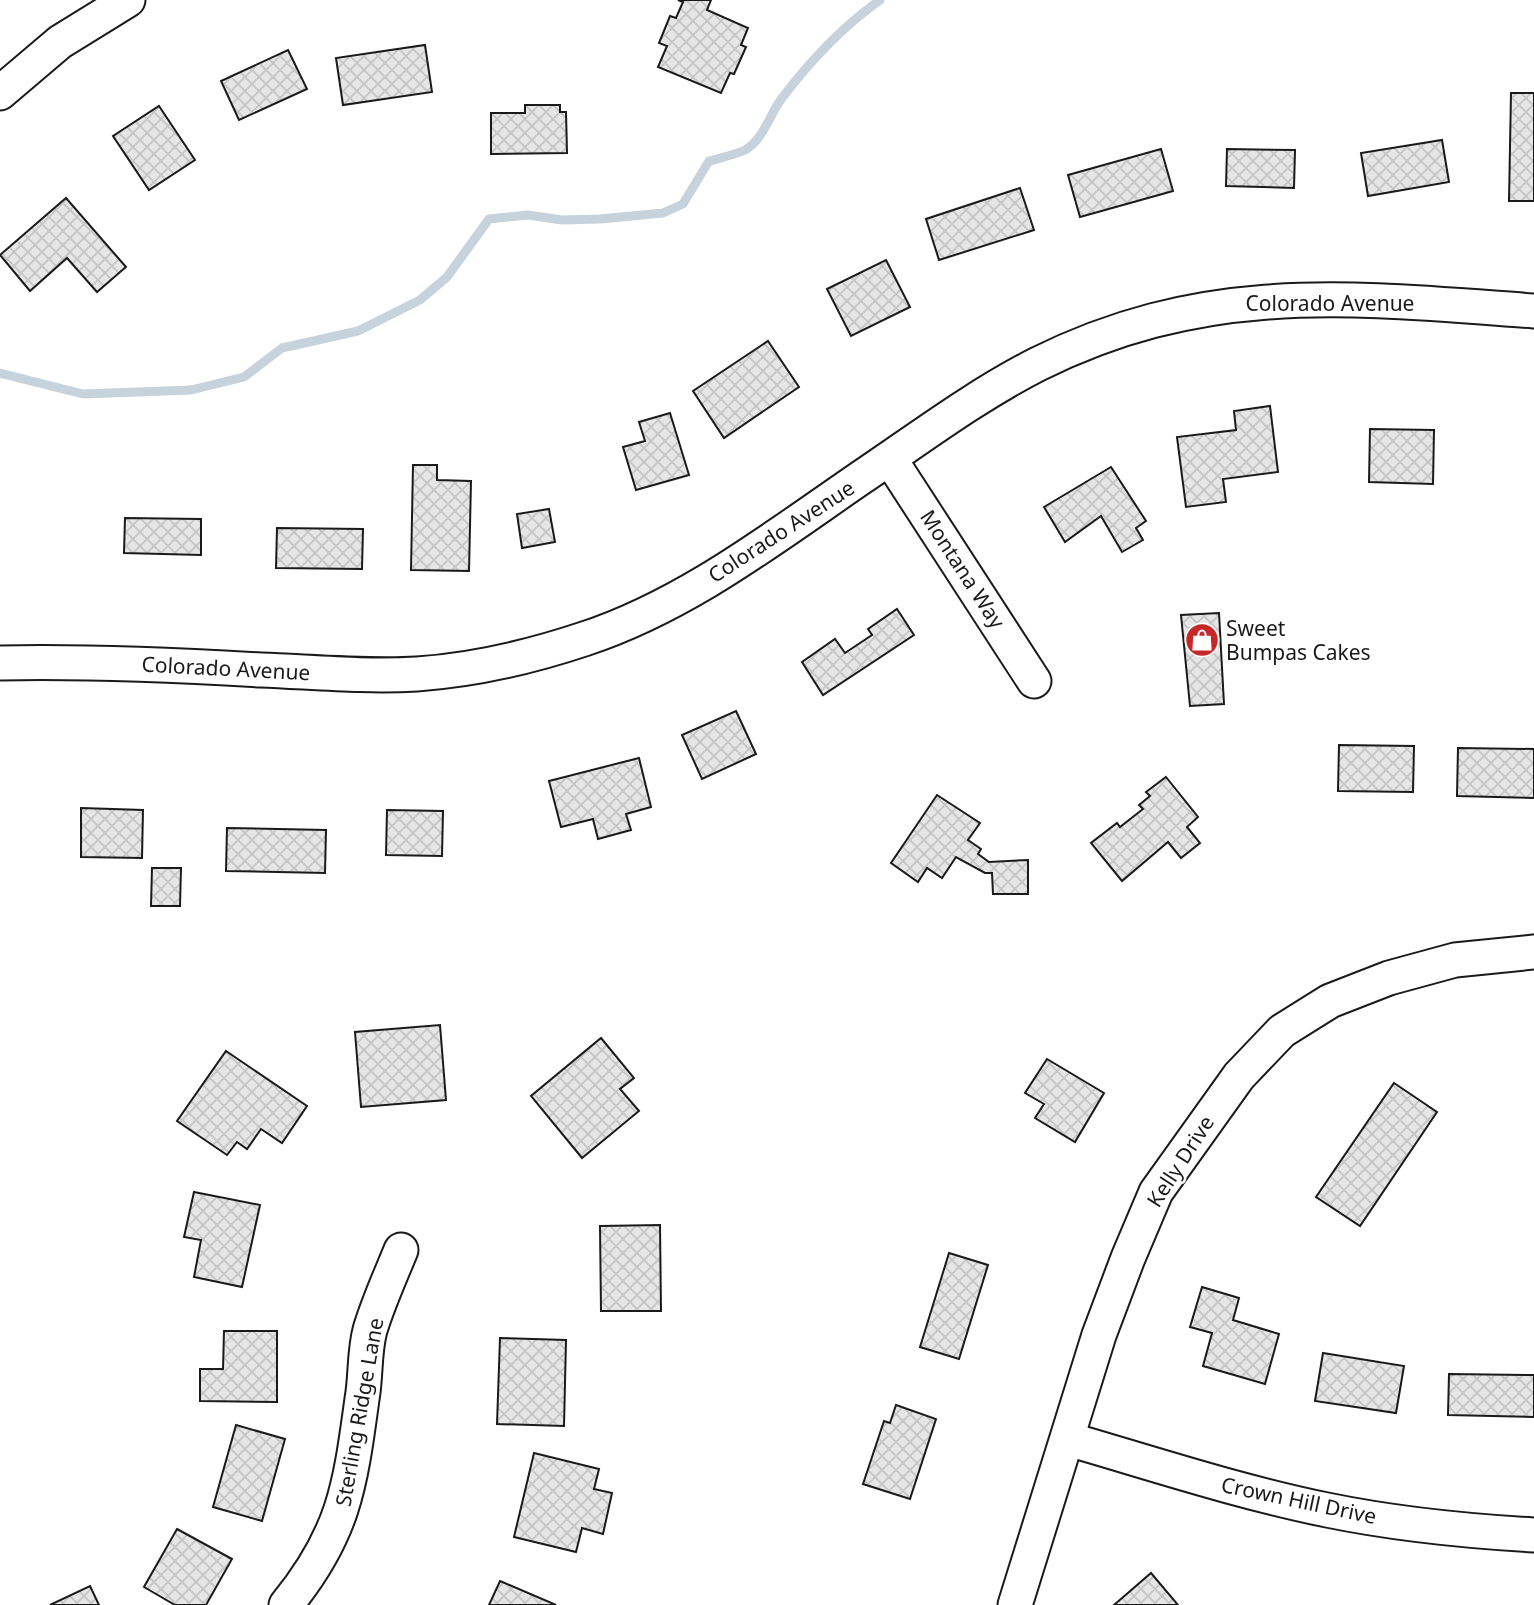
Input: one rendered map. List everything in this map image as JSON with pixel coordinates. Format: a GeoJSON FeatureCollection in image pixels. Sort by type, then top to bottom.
{"type":"FeatureCollection","features":[{"type":"Feature","properties":{"kind":"street"},"geometry":{"type":"LineString","coordinates":[[0,93],[60,42],[128,0]]}},
{"type":"Feature","properties":{"kind":"street","name":"Colorado Avenue"},"geometry":{"type":"LineString","coordinates":[[0,663],[98,662],[370,674],[427,673],[499,663],[587,638],[625,624],[663,605],[720,572],[996,387],[1037,365],[1132,325],[1251,301],[1337,299],[1534,311]]}},
{"type":"Feature","properties":{"kind":"street","name":"Montana Way"},"geometry":{"type":"LineString","coordinates":[[890,458],[1034,681]]}},
{"type":"Feature","properties":{"kind":"street","name":"Kelly Drive"},"geometry":{"type":"LineString","coordinates":[[1016,1605],[1099,1335],[1156,1192],[1202,1124],[1239,1076],[1282,1031],[1330,1001],[1389,978],[1455,960],[1534,952]]}},
{"type":"Feature","properties":{"kind":"street","name":"Sterling Ridge Lane"},"geometry":{"type":"LineString","coordinates":[[286,1605],[317,1565],[340,1518],[350,1476],[370,1332],[401,1251]]}},
{"type":"Feature","properties":{"kind":"street","name":"Crown Hill Drive"},"geometry":{"type":"LineString","coordinates":[[1068,1439],[1256,1494],[1329,1511],[1466,1531],[1534,1535]]}},
{"type":"Feature","properties":{"kind":"building"},"geometry":{"type":"Polygon","coordinates":[[[678,0],[711,0],[707,10],[748,28],[741,45],[746,47],[734,74],[730,73],[721,93],[658,67],[667,46],[659,43],[670,16],[676,18],[683,2],[678,0]]]}},
{"type":"Feature","properties":{"kind":"building"},"geometry":{"type":"Polygon","coordinates":[[[425,45],[432,92],[343,105],[336,58],[425,45]]]}},
{"type":"Feature","properties":{"kind":"building"},"geometry":{"type":"Polygon","coordinates":[[[288,50],[307,89],[239,120],[221,81],[288,50]]]}},
{"type":"Feature","properties":{"kind":"building"},"geometry":{"type":"Polygon","coordinates":[[[1511,93],[1534,93],[1534,201],[1509,201],[1511,93]]]}},
{"type":"Feature","properties":{"kind":"building"},"geometry":{"type":"Polygon","coordinates":[[[525,105],[560,105],[560,112],[566,112],[567,153],[491,154],[491,113],[525,113],[525,105]]]}},
{"type":"Feature","properties":{"kind":"building"},"geometry":{"type":"Polygon","coordinates":[[[159,106],[195,160],[149,190],[113,136],[159,106]]]}},
{"type":"Feature","properties":{"kind":"building"},"geometry":{"type":"Polygon","coordinates":[[[1442,140],[1449,182],[1368,196],[1361,153],[1442,140]]]}},
{"type":"Feature","properties":{"kind":"building"},"geometry":{"type":"Polygon","coordinates":[[[1161,149],[1173,191],[1080,217],[1068,175],[1161,149]]]}},
{"type":"Feature","properties":{"kind":"building"},"geometry":{"type":"Polygon","coordinates":[[[1227,149],[1295,150],[1294,188],[1226,186],[1227,149]]]}},
{"type":"Feature","properties":{"kind":"building"},"geometry":{"type":"Polygon","coordinates":[[[1020,188],[1034,230],[939,260],[926,219],[1020,188]]]}},
{"type":"Feature","properties":{"kind":"building"},"geometry":{"type":"Polygon","coordinates":[[[66,198],[126,267],[97,292],[67,258],[30,291],[0,255],[66,198]]]}},
{"type":"Feature","properties":{"kind":"building"},"geometry":{"type":"Polygon","coordinates":[[[886,260],[910,307],[851,336],[827,289],[886,260]]]}},
{"type":"Feature","properties":{"kind":"building"},"geometry":{"type":"Polygon","coordinates":[[[768,341],[799,387],[724,438],[693,391],[768,341]]]}},
{"type":"Feature","properties":{"kind":"building"},"geometry":{"type":"Polygon","coordinates":[[[1270,406],[1278,472],[1223,479],[1226,502],[1186,507],[1177,437],[1236,430],[1234,411],[1270,406]]]}},
{"type":"Feature","properties":{"kind":"building"},"geometry":{"type":"Polygon","coordinates":[[[670,413],[689,475],[636,490],[623,447],[645,441],[639,422],[670,413]]]}},
{"type":"Feature","properties":{"kind":"building"},"geometry":{"type":"Polygon","coordinates":[[[1370,429],[1434,430],[1433,484],[1369,482],[1370,429]]]}},
{"type":"Feature","properties":{"kind":"building"},"geometry":{"type":"Polygon","coordinates":[[[413,465],[437,465],[437,480],[471,481],[469,571],[411,570],[413,465]]]}},
{"type":"Feature","properties":{"kind":"building"},"geometry":{"type":"Polygon","coordinates":[[[1111,467],[1146,521],[1136,528],[1143,540],[1122,552],[1101,516],[1065,542],[1044,507],[1111,467]]]}},
{"type":"Feature","properties":{"kind":"building"},"geometry":{"type":"Polygon","coordinates":[[[549,509],[555,542],[522,548],[517,514],[549,509]]]}},
{"type":"Feature","properties":{"kind":"building"},"geometry":{"type":"Polygon","coordinates":[[[125,518],[201,519],[201,555],[124,553],[125,518]]]}},
{"type":"Feature","properties":{"kind":"building"},"geometry":{"type":"Polygon","coordinates":[[[277,528],[363,529],[362,569],[276,568],[277,528]]]}},
{"type":"Feature","properties":{"kind":"building"},"geometry":{"type":"Polygon","coordinates":[[[897,609],[914,635],[823,695],[802,662],[835,639],[845,653],[872,635],[868,629],[897,609]]]}},
{"type":"Feature","properties":{"kind":"building","name":"Sweet Bumpas Cakes"},"geometry":{"type":"Polygon","coordinates":[[[1219,613],[1224,704],[1190,706],[1181,615],[1219,613]]]}},
{"type":"Feature","properties":{"kind":"building"},"geometry":{"type":"Polygon","coordinates":[[[736,711],[756,754],[702,779],[682,735],[736,711]]]}},
{"type":"Feature","properties":{"kind":"building"},"geometry":{"type":"Polygon","coordinates":[[[1339,745],[1414,746],[1413,792],[1338,791],[1339,745]]]}},
{"type":"Feature","properties":{"kind":"building"},"geometry":{"type":"Polygon","coordinates":[[[1458,748],[1534,749],[1534,798],[1457,796],[1458,748]]]}},
{"type":"Feature","properties":{"kind":"building"},"geometry":{"type":"Polygon","coordinates":[[[639,758],[651,807],[626,814],[631,830],[598,839],[593,819],[561,827],[549,781],[639,758]]]}},
{"type":"Feature","properties":{"kind":"building"},"geometry":{"type":"Polygon","coordinates":[[[1166,777],[1198,817],[1187,827],[1200,843],[1181,858],[1168,842],[1122,881],[1091,843],[1117,823],[1120,827],[1143,809],[1139,805],[1150,796],[1146,792],[1166,777]]]}},
{"type":"Feature","properties":{"kind":"building"},"geometry":{"type":"Polygon","coordinates":[[[937,795],[980,823],[968,840],[981,849],[978,854],[989,862],[1028,860],[1028,894],[993,894],[992,873],[985,873],[956,857],[942,878],[927,868],[918,882],[891,863],[937,795]]]}},
{"type":"Feature","properties":{"kind":"building"},"geometry":{"type":"Polygon","coordinates":[[[81,808],[143,810],[142,858],[81,857],[81,808]]]}},
{"type":"Feature","properties":{"kind":"building"},"geometry":{"type":"Polygon","coordinates":[[[387,810],[443,811],[442,856],[386,855],[387,810]]]}},
{"type":"Feature","properties":{"kind":"building"},"geometry":{"type":"Polygon","coordinates":[[[227,828],[326,830],[325,873],[226,871],[227,828]]]}},
{"type":"Feature","properties":{"kind":"building"},"geometry":{"type":"Polygon","coordinates":[[[152,868],[181,868],[180,906],[151,906],[152,868]]]}},
{"type":"Feature","properties":{"kind":"building"},"geometry":{"type":"Polygon","coordinates":[[[440,1025],[446,1100],[361,1107],[355,1032],[440,1025]]]}},
{"type":"Feature","properties":{"kind":"building"},"geometry":{"type":"Polygon","coordinates":[[[601,1038],[634,1078],[620,1089],[639,1111],[582,1158],[531,1096],[601,1038]]]}},
{"type":"Feature","properties":{"kind":"building"},"geometry":{"type":"Polygon","coordinates":[[[226,1051],[307,1106],[282,1143],[261,1129],[247,1149],[237,1142],[227,1155],[177,1121],[226,1051]]]}},
{"type":"Feature","properties":{"kind":"building"},"geometry":{"type":"Polygon","coordinates":[[[1047,1059],[1104,1093],[1075,1142],[1035,1118],[1044,1104],[1025,1093],[1047,1059]]]}},
{"type":"Feature","properties":{"kind":"building"},"geometry":{"type":"Polygon","coordinates":[[[1394,1083],[1437,1112],[1360,1226],[1316,1197],[1394,1083]]]}},
{"type":"Feature","properties":{"kind":"building"},"geometry":{"type":"Polygon","coordinates":[[[194,1192],[260,1205],[242,1287],[194,1277],[201,1240],[184,1237],[194,1192]]]}},
{"type":"Feature","properties":{"kind":"building"},"geometry":{"type":"Polygon","coordinates":[[[660,1225],[661,1311],[601,1311],[600,1226],[660,1225]]]}},
{"type":"Feature","properties":{"kind":"building"},"geometry":{"type":"Polygon","coordinates":[[[949,1253],[988,1265],[959,1359],[920,1347],[949,1253]]]}},
{"type":"Feature","properties":{"kind":"building"},"geometry":{"type":"Polygon","coordinates":[[[1202,1287],[1239,1298],[1233,1320],[1279,1334],[1265,1384],[1203,1366],[1212,1333],[1190,1327],[1202,1287]]]}},
{"type":"Feature","properties":{"kind":"building"},"geometry":{"type":"Polygon","coordinates":[[[224,1331],[277,1331],[277,1402],[200,1401],[200,1369],[223,1369],[224,1331]]]}},
{"type":"Feature","properties":{"kind":"building"},"geometry":{"type":"Polygon","coordinates":[[[500,1338],[566,1340],[564,1426],[497,1424],[500,1338]]]}},
{"type":"Feature","properties":{"kind":"building"},"geometry":{"type":"Polygon","coordinates":[[[1323,1353],[1404,1366],[1396,1413],[1315,1401],[1323,1353]]]}},
{"type":"Feature","properties":{"kind":"building"},"geometry":{"type":"Polygon","coordinates":[[[1449,1374],[1534,1375],[1534,1417],[1448,1415],[1449,1374]]]}},
{"type":"Feature","properties":{"kind":"building"},"geometry":{"type":"Polygon","coordinates":[[[896,1405],[936,1419],[910,1499],[863,1484],[884,1421],[890,1423],[896,1405]]]}},
{"type":"Feature","properties":{"kind":"building"},"geometry":{"type":"Polygon","coordinates":[[[236,1425],[285,1439],[262,1521],[213,1507],[236,1425]]]}},
{"type":"Feature","properties":{"kind":"building"},"geometry":{"type":"Polygon","coordinates":[[[534,1453],[599,1469],[594,1489],[612,1493],[603,1534],[582,1528],[576,1552],[514,1537],[534,1453]]]}},
{"type":"Feature","properties":{"kind":"building"},"geometry":{"type":"Polygon","coordinates":[[[177,1529],[232,1559],[206,1605],[175,1605],[144,1587],[177,1529]]]}},
{"type":"Feature","properties":{"kind":"building"},"geometry":{"type":"Polygon","coordinates":[[[1151,1573],[1178,1605],[1114,1605],[1151,1573]]]}},
{"type":"Feature","properties":{"kind":"building"},"geometry":{"type":"Polygon","coordinates":[[[500,1581],[556,1605],[489,1605],[500,1581]]]}},
{"type":"Feature","properties":{"kind":"building"},"geometry":{"type":"Polygon","coordinates":[[[90,1586],[99,1605],[50,1605],[90,1586]]]}},
{"type":"Feature","properties":{"kind":"waterway"},"geometry":{"type":"LineString","coordinates":[[0,373],[83,394],[191,390],[244,377],[282,348],[358,331],[420,300],[447,277],[489,219],[528,215],[562,220],[600,219],[663,213],[683,204],[709,161],[741,152],[752,145],[782,98],[815,58],[880,0]]}},
{"type":"Feature","properties":{"kind":"place","name":"Sweet Bumpas Cakes"},"geometry":{"type":"Point","coordinates":[1202,640]}}]}
